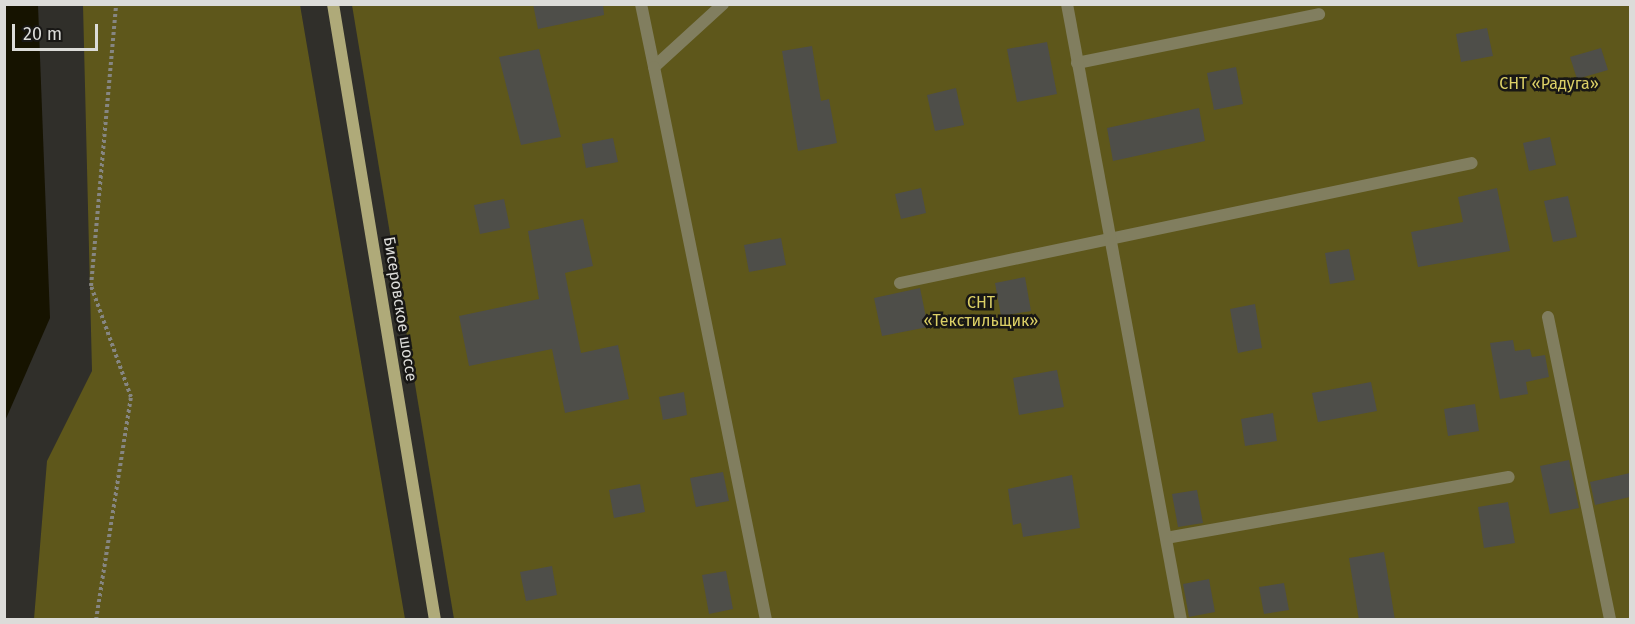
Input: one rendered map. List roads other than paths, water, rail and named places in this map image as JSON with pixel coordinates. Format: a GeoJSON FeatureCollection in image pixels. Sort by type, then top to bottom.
{"type":"FeatureCollection","features":[{"type":"Feature","properties":{"kind":"main road","name":"Бисеровское шоссе"},"geometry":{"type":"LineString","coordinates":[[333,4],[435,620]]}},
{"type":"Feature","properties":{"kind":"street"},"geometry":{"type":"LineString","coordinates":[[641,4],[766,620]]}},
{"type":"Feature","properties":{"kind":"street"},"geometry":{"type":"LineString","coordinates":[[654,67],[723,4]]}},
{"type":"Feature","properties":{"kind":"street"},"geometry":{"type":"LineString","coordinates":[[1067,4],[1181,620]]}},
{"type":"Feature","properties":{"kind":"street"},"geometry":{"type":"LineString","coordinates":[[1077,63],[1319,14]]}},
{"type":"Feature","properties":{"kind":"street"},"geometry":{"type":"LineString","coordinates":[[900,283],[1472,163]]}},
{"type":"Feature","properties":{"kind":"street"},"geometry":{"type":"LineString","coordinates":[[1548,317],[1610,620]]}},
{"type":"Feature","properties":{"kind":"street"},"geometry":{"type":"LineString","coordinates":[[1166,538],[1509,477]]}},
{"type":"Feature","properties":{"kind":"park label","name":"СНТ «Радуга»"},"geometry":{"type":"Point","coordinates":[1549,84]}},
{"type":"Feature","properties":{"kind":"park label","name":"СНТ «Текстильщик»"},"geometry":{"type":"Point","coordinates":[981,312]}}]}
